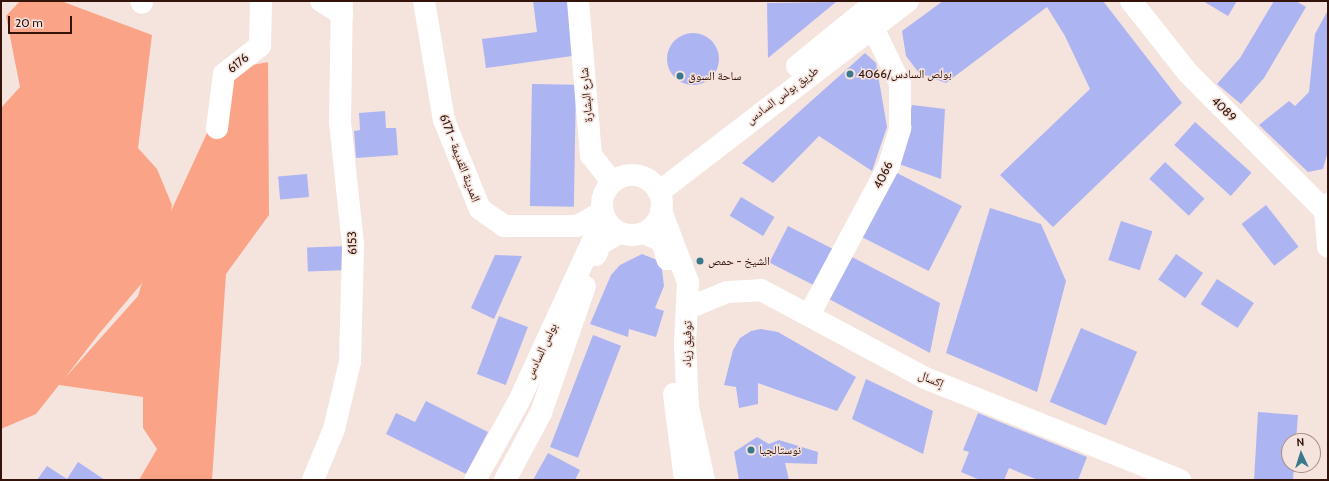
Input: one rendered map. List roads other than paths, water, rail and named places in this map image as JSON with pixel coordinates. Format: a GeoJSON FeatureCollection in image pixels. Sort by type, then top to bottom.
{"type":"FeatureCollection","features":[{"type":"Feature","properties":{"kind":"street","name":"6176"},"geometry":{"type":"LineString","coordinates":[[217,128],[224,74],[260,46],[261,1]]}},
{"type":"Feature","properties":{"kind":"street"},"geometry":{"type":"LineString","coordinates":[[321,1],[342,7]]}},
{"type":"Feature","properties":{"kind":"street","name":"المدينة القديمة - 6171"},"geometry":{"type":"LineString","coordinates":[[424,1],[444,120],[480,209],[504,226],[577,226],[609,222]]}},
{"type":"Feature","properties":{"kind":"street","name":"شارع البشارة"},"geometry":{"type":"LineString","coordinates":[[578,1],[591,155],[612,182]]}},
{"type":"Feature","properties":{"kind":"street","name":"طريق بولس السادس"},"geometry":{"type":"LineString","coordinates":[[657,195],[669,171],[878,1]]}},
{"type":"Feature","properties":{"kind":"street","name":"طريق بولس السادس"},"geometry":{"type":"LineString","coordinates":[[657,195],[872,26],[908,1]]}},
{"type":"Feature","properties":{"kind":"street","name":"4089"},"geometry":{"type":"LineString","coordinates":[[1131,1],[1188,73],[1327,207]]}},
{"type":"Feature","properties":{"kind":"street","name":"6153"},"geometry":{"type":"LineString","coordinates":[[313,480],[334,429],[350,362],[354,244],[340,122],[342,7]]}},
{"type":"Feature","properties":{"kind":"street","name":"4066"},"geometry":{"type":"LineString","coordinates":[[809,315],[889,165],[900,128],[900,83],[872,26]]}},
{"type":"Feature","properties":{"kind":"street"},"geometry":{"type":"LineString","coordinates":[[631,175],[657,195],[655,224],[644,233],[609,222],[603,196],[612,182],[631,175]]}},
{"type":"Feature","properties":{"kind":"street","name":"توفيق زياد"},"geometry":{"type":"LineString","coordinates":[[657,195],[688,282],[688,308],[685,344],[688,407],[704,480]]}},
{"type":"Feature","properties":{"kind":"street"},"geometry":{"type":"LineString","coordinates":[[1327,207],[1328,247]]}},
{"type":"Feature","properties":{"kind":"street","name":"بولس السادس"},"geometry":{"type":"LineString","coordinates":[[475,480],[519,400],[592,242],[609,222]]}},
{"type":"Feature","properties":{"kind":"street","name":"بولس السادس"},"geometry":{"type":"LineString","coordinates":[[505,480],[541,413],[609,222]]}},
{"type":"Feature","properties":{"kind":"street","name":"توفيق زياد"},"geometry":{"type":"LineString","coordinates":[[644,233],[662,241],[674,284],[673,408],[685,480]]}},
{"type":"Feature","properties":{"kind":"street","name":"إكسال"},"geometry":{"type":"LineString","coordinates":[[688,308],[727,292],[761,290],[925,378],[1180,480]]}},
{"type":"Feature","properties":{"kind":"place","name":"بولص السادس/4066"},"geometry":{"type":"Point","coordinates":[850,74]}},
{"type":"Feature","properties":{"kind":"place","name":"ساحة السوق"},"geometry":{"type":"Point","coordinates":[680,76]}},
{"type":"Feature","properties":{"kind":"place","name":"الشيخ - حمص"},"geometry":{"type":"Point","coordinates":[700,261]}},
{"type":"Feature","properties":{"kind":"place","name":"نوستالجيا"},"geometry":{"type":"Point","coordinates":[751,450]}}]}
